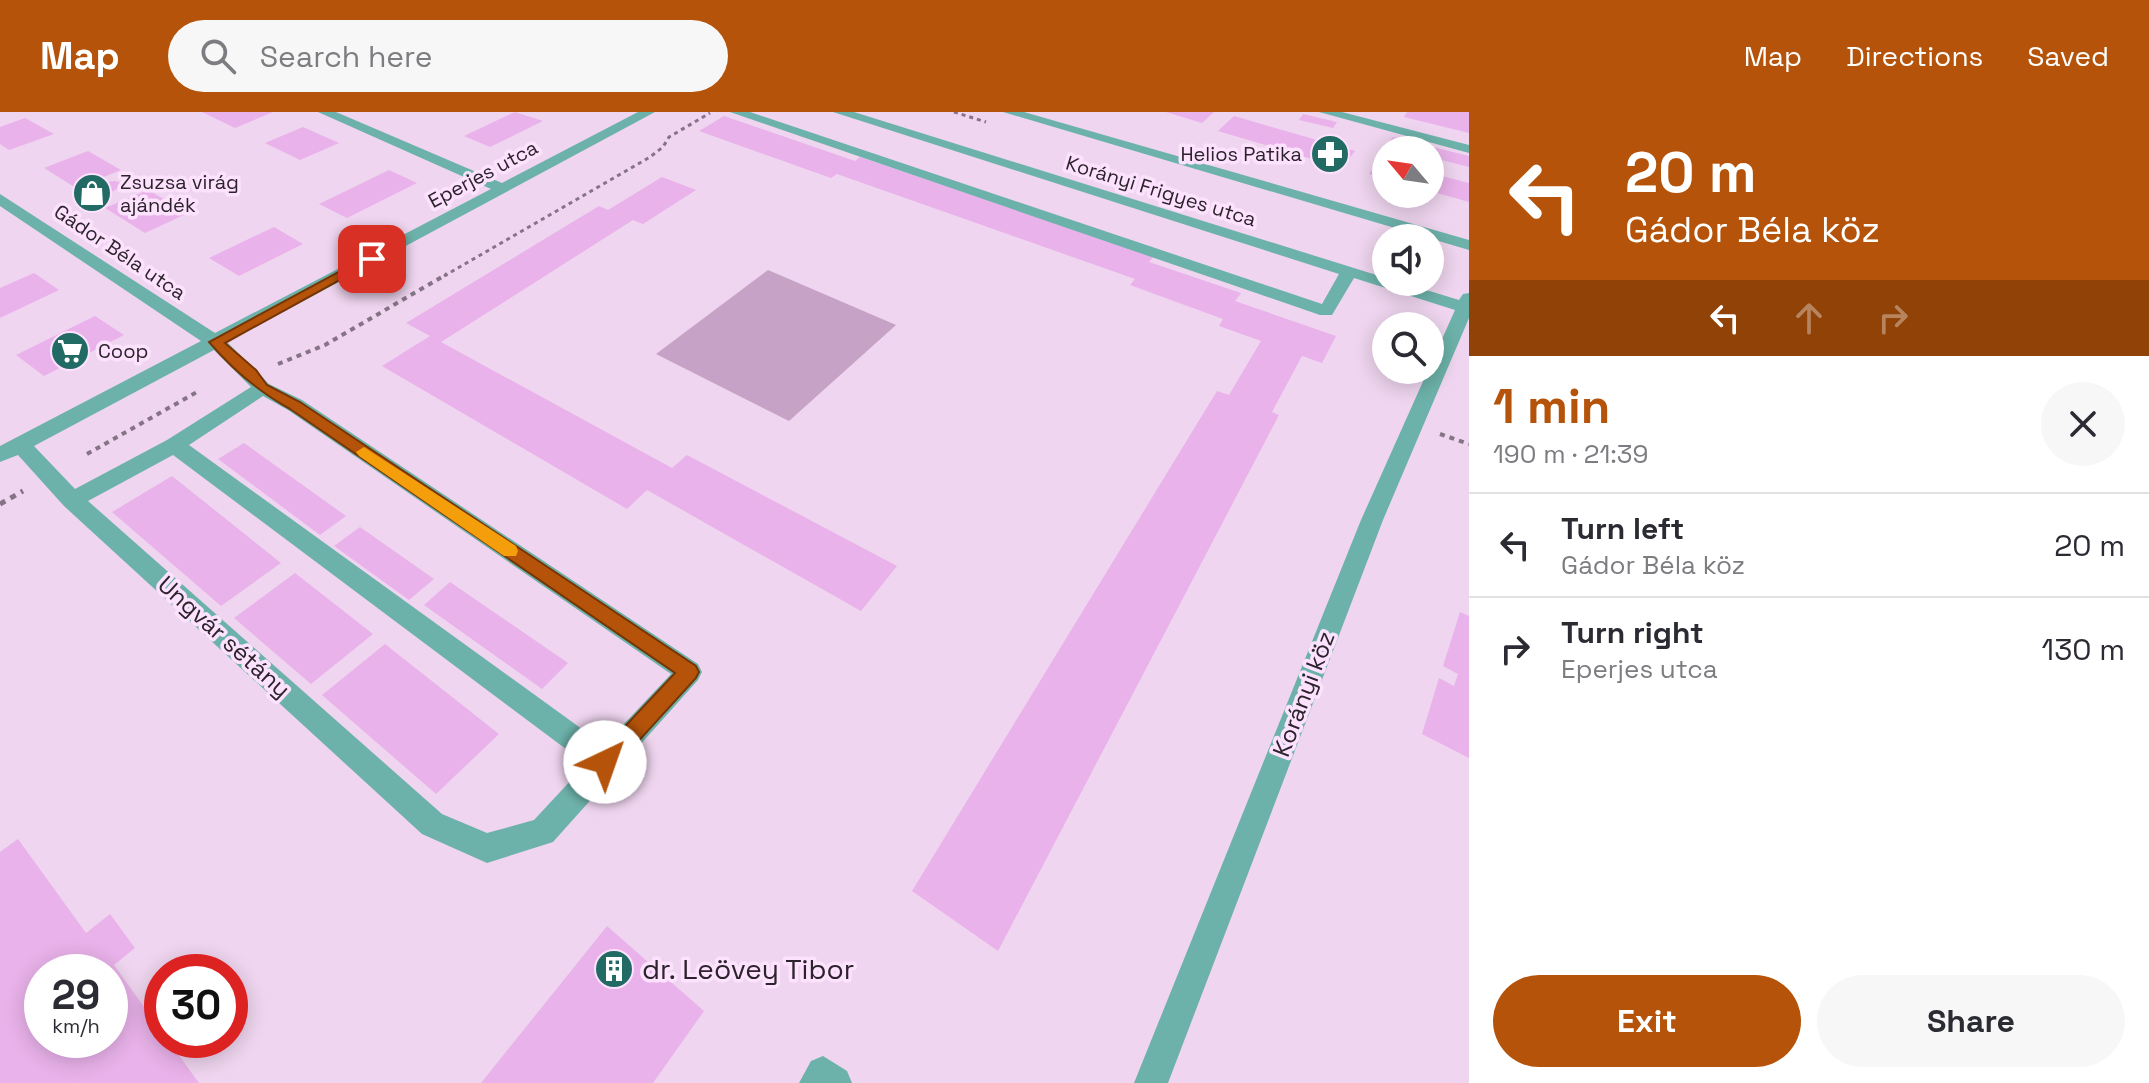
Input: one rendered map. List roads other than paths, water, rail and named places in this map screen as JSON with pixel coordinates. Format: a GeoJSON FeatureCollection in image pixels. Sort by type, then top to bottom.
{"type":"FeatureCollection","features":[{"type":"Feature","properties":{"kind":"street"},"geometry":{"type":"LineString","coordinates":[[325,112],[503,189]]}},
{"type":"Feature","properties":{"kind":"street","name":"Eperjes utca"},"geometry":{"type":"LineString","coordinates":[[10,450],[648,112]]}},
{"type":"Feature","properties":{"kind":"street"},"geometry":{"type":"LineString","coordinates":[[737,112],[1326,311],[1349,272]]}},
{"type":"Feature","properties":{"kind":"street","name":"Korányi Frigyes utca"},"geometry":{"type":"LineString","coordinates":[[840,112],[1349,272],[1467,305]]}},
{"type":"Feature","properties":{"kind":"street","name":"Korányi Frigyes utca"},"geometry":{"type":"LineString","coordinates":[[1010,112],[1469,245]]}},
{"type":"Feature","properties":{"kind":"street"},"geometry":{"type":"LineString","coordinates":[[1326,112],[1469,149]]}},
{"type":"Feature","properties":{"kind":"street","name":"Gádor Béla utca"},"geometry":{"type":"LineString","coordinates":[[0,199],[216,342],[256,380],[689,672],[605,762]]}},
{"type":"Feature","properties":{"kind":"street","name":"Korányi köz"},"geometry":{"type":"LineString","coordinates":[[1151,1083],[1372,520],[1467,305]]}},
{"type":"Feature","properties":{"kind":"street"},"geometry":{"type":"LineString","coordinates":[[72,500],[174,445],[256,380]]}},
{"type":"Feature","properties":{"kind":"street"},"geometry":{"type":"LineString","coordinates":[[174,445],[605,762]]}},
{"type":"Feature","properties":{"kind":"street","name":"Ungvár sétány"},"geometry":{"type":"LineString","coordinates":[[10,450],[49,476],[432,824],[487,848],[543,832],[605,762]]}},
{"type":"Feature","properties":{"kind":"street"},"geometry":{"type":"LineString","coordinates":[[816,1083],[823,1073],[835,1083]]}},
{"type":"Feature","properties":{"kind":"place","name":"Helios Patika"},"geometry":{"type":"Point","coordinates":[1330,154]}},
{"type":"Feature","properties":{"kind":"place","name":"Zsuzsa virág ajándék"},"geometry":{"type":"Point","coordinates":[92,193]}},
{"type":"Feature","properties":{"kind":"place","name":"Coop"},"geometry":{"type":"Point","coordinates":[70,351]}},
{"type":"Feature","properties":{"kind":"place","name":"dr. Leövey Tibor"},"geometry":{"type":"Point","coordinates":[614,969]}}]}
